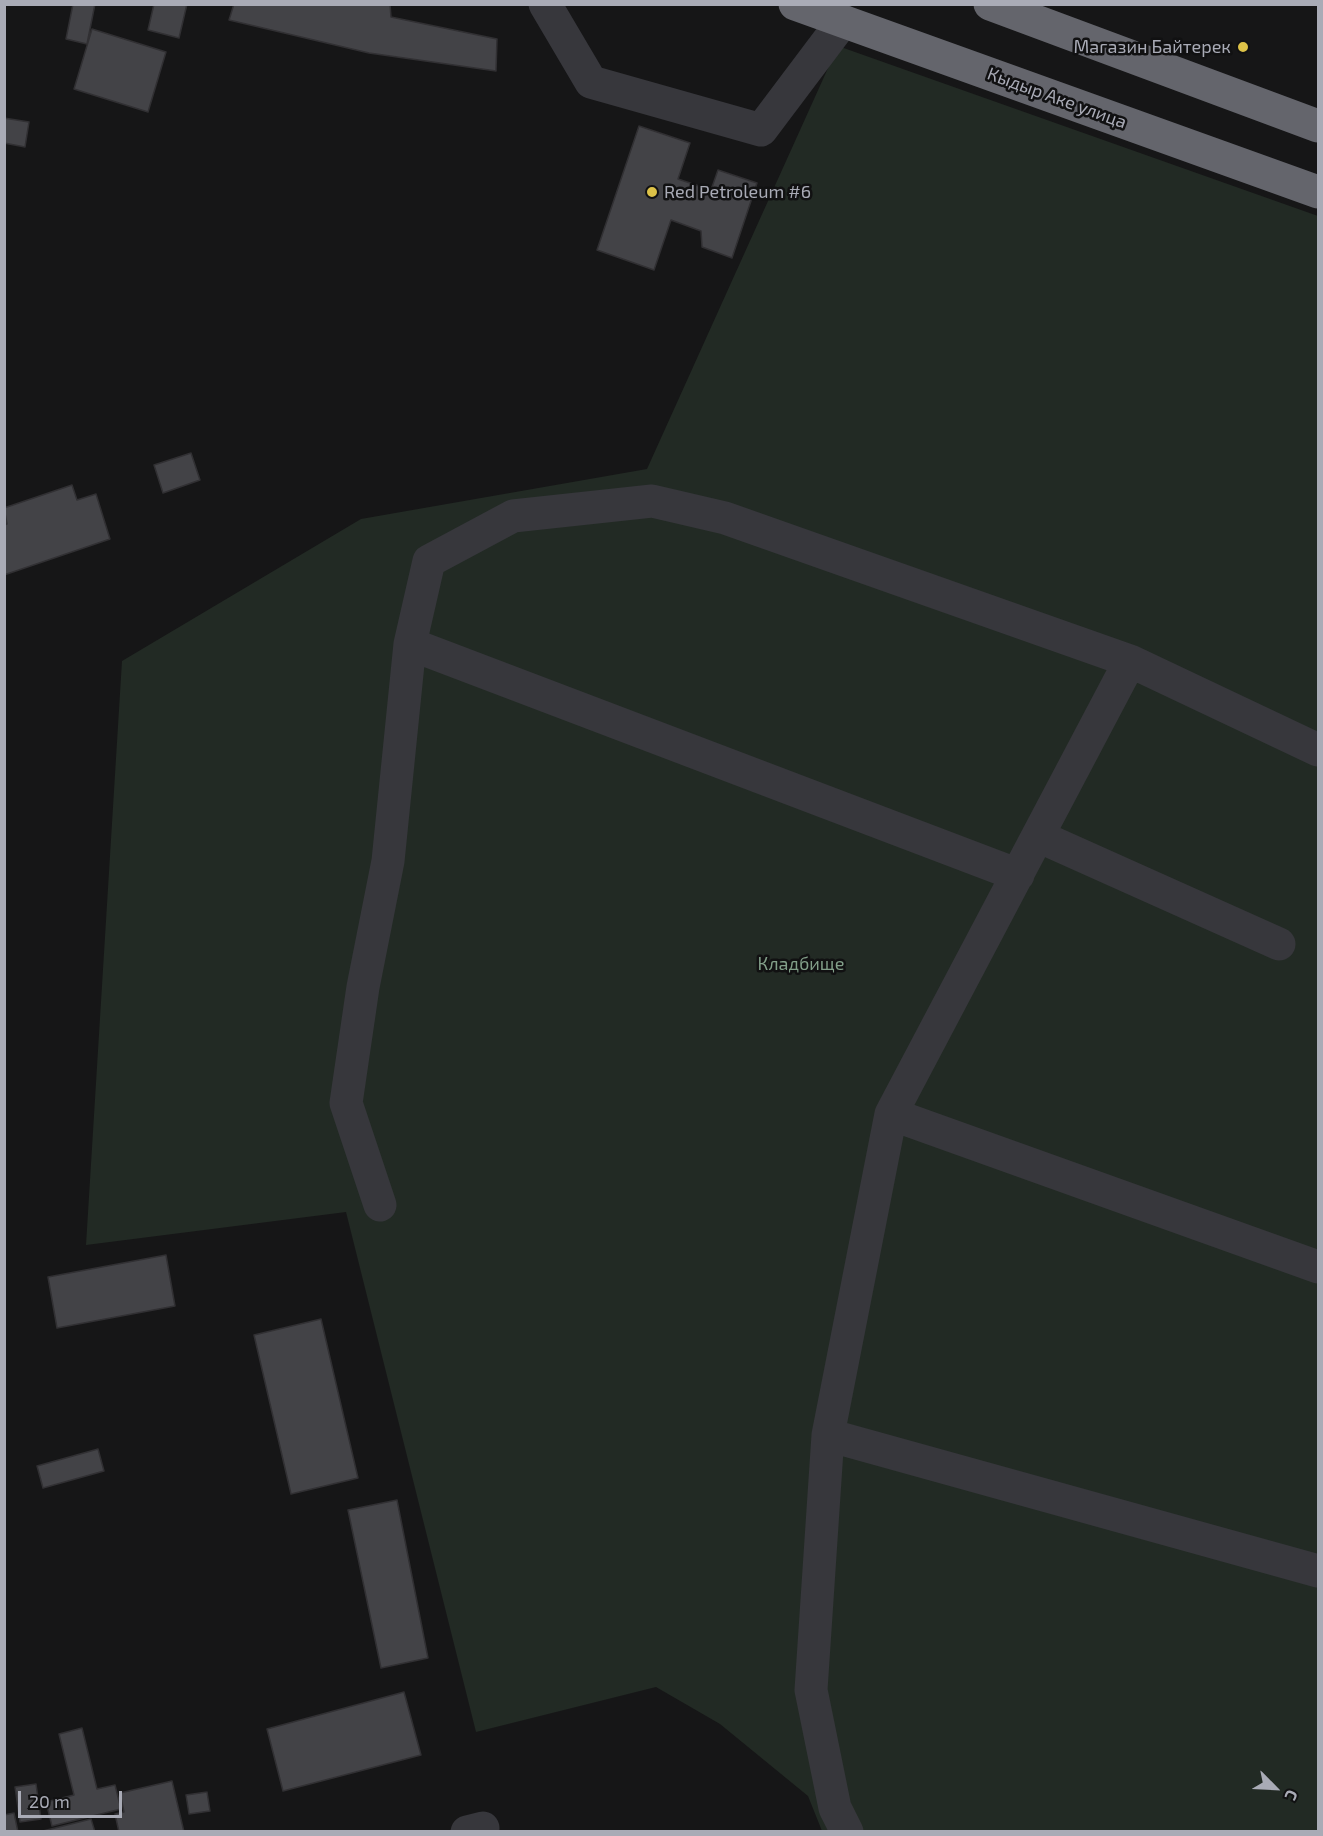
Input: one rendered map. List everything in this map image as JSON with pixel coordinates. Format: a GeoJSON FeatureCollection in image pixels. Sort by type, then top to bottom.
{"type":"FeatureCollection","features":[{"type":"Feature","properties":{"kind":"highway","name":"Кыдыр Аке улица"},"geometry":{"type":"LineString","coordinates":[[795,4],[846,13],[1318,192]]}},
{"type":"Feature","properties":{"kind":"highway"},"geometry":{"type":"LineString","coordinates":[[990,4],[1318,126]]}},
{"type":"Feature","properties":{"kind":"lane"},"geometry":{"type":"LineString","coordinates":[[545,4],[591,82],[761,130],[846,13]]}},
{"type":"Feature","properties":{"kind":"lane"},"geometry":{"type":"LineString","coordinates":[[380,1205],[346,1103],[363,987],[388,861],[410,644],[429,561],[513,516],[652,501],[725,518],[1130,662],[1318,750]]}},
{"type":"Feature","properties":{"kind":"lane"},"geometry":{"type":"LineString","coordinates":[[410,644],[1018,875]]}},
{"type":"Feature","properties":{"kind":"lane"},"geometry":{"type":"LineString","coordinates":[[847,1832],[835,1808],[811,1690],[828,1434],[891,1114],[1130,662]]}},
{"type":"Feature","properties":{"kind":"lane"},"geometry":{"type":"LineString","coordinates":[[1038,836],[1279,944]]}},
{"type":"Feature","properties":{"kind":"lane"},"geometry":{"type":"LineString","coordinates":[[891,1114],[1318,1267]]}},
{"type":"Feature","properties":{"kind":"lane"},"geometry":{"type":"LineString","coordinates":[[828,1434],[1318,1571]]}},
{"type":"Feature","properties":{"kind":"green space","name":"Кладбище"},"geometry":{"type":"Polygon","coordinates":[[[838,46],[1318,216],[1318,1831],[822,1831],[808,1796],[720,1724],[656,1687],[476,1732],[346,1212],[86,1245],[122,661],[361,519],[647,469],[838,46]]]}},
{"type":"Feature","properties":{"kind":"building"},"geometry":{"type":"Polygon","coordinates":[[[73,4],[95,4],[87,44],[66,39],[73,4]]]}},
{"type":"Feature","properties":{"kind":"building"},"geometry":{"type":"Polygon","coordinates":[[[154,4],[187,4],[179,38],[148,30],[154,4]]]}},
{"type":"Feature","properties":{"kind":"building"},"geometry":{"type":"Polygon","coordinates":[[[234,4],[390,4],[391,17],[497,39],[496,71],[369,53],[229,20],[234,4]]]}},
{"type":"Feature","properties":{"kind":"building"},"geometry":{"type":"Polygon","coordinates":[[[92,29],[166,52],[148,112],[74,89],[92,29]]]}},
{"type":"Feature","properties":{"kind":"building"},"geometry":{"type":"Polygon","coordinates":[[[4,118],[29,122],[25,147],[4,143],[4,118]]]}},
{"type":"Feature","properties":{"kind":"building"},"geometry":{"type":"Polygon","coordinates":[[[639,126],[690,143],[678,179],[711,190],[718,170],[757,183],[732,258],[702,247],[701,231],[671,220],[654,270],[597,250],[639,126]]]}},
{"type":"Feature","properties":{"kind":"building"},"geometry":{"type":"Polygon","coordinates":[[[191,453],[200,480],[163,493],[154,465],[191,453]]]}},
{"type":"Feature","properties":{"kind":"building"},"geometry":{"type":"Polygon","coordinates":[[[72,485],[77,500],[96,494],[110,539],[4,575],[4,525],[7,524],[4,508],[72,485]]]}},
{"type":"Feature","properties":{"kind":"building"},"geometry":{"type":"Polygon","coordinates":[[[166,1255],[175,1306],[57,1328],[48,1277],[166,1255]]]}},
{"type":"Feature","properties":{"kind":"building"},"geometry":{"type":"Polygon","coordinates":[[[321,1319],[358,1478],[291,1494],[254,1335],[321,1319]]]}},
{"type":"Feature","properties":{"kind":"building"},"geometry":{"type":"Polygon","coordinates":[[[98,1449],[104,1471],[43,1488],[37,1466],[98,1449]]]}},
{"type":"Feature","properties":{"kind":"building"},"geometry":{"type":"Polygon","coordinates":[[[397,1500],[428,1658],[381,1668],[348,1510],[397,1500]]]}},
{"type":"Feature","properties":{"kind":"building"},"geometry":{"type":"Polygon","coordinates":[[[404,1692],[421,1755],[283,1791],[267,1729],[404,1692]]]}},
{"type":"Feature","properties":{"kind":"building"},"geometry":{"type":"Polygon","coordinates":[[[82,1728],[97,1789],[115,1785],[121,1809],[52,1826],[46,1802],[74,1795],[59,1734],[82,1728]]]}},
{"type":"Feature","properties":{"kind":"building"},"geometry":{"type":"Polygon","coordinates":[[[172,1781],[184,1832],[119,1832],[115,1814],[124,1812],[120,1793],[172,1781]]]}},
{"type":"Feature","properties":{"kind":"building"},"geometry":{"type":"Polygon","coordinates":[[[36,1784],[41,1819],[20,1822],[15,1787],[36,1784]]]}},
{"type":"Feature","properties":{"kind":"building"},"geometry":{"type":"Polygon","coordinates":[[[207,1792],[210,1811],[189,1814],[186,1795],[207,1792]]]}},
{"type":"Feature","properties":{"kind":"building"},"geometry":{"type":"Polygon","coordinates":[[[14,1813],[18,1832],[4,1832],[4,1815],[14,1813]]]}},
{"type":"Feature","properties":{"kind":"building"},"geometry":{"type":"Polygon","coordinates":[[[91,1819],[95,1832],[39,1832],[91,1819]]]}},
{"type":"Feature","properties":{"kind":"place","name":"Магазин Байтерек"},"geometry":{"type":"Point","coordinates":[1243,47]}},
{"type":"Feature","properties":{"kind":"place","name":"Red Petroleum #6"},"geometry":{"type":"Point","coordinates":[652,192]}}]}
